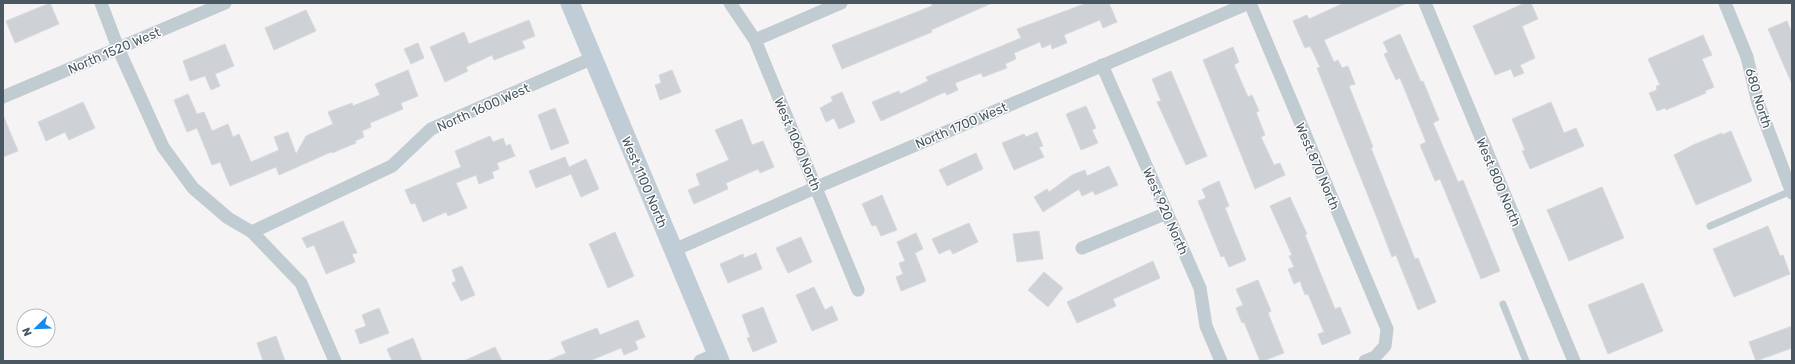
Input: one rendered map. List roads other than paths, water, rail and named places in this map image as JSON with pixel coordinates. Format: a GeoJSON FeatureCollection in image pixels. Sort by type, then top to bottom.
{"type":"FeatureCollection","features":[{"type":"Feature","properties":{"kind":"main road","name":"West 1100 North"},"geometry":{"type":"LineString","coordinates":[[570,3],[674,250],[712,359]]}},
{"type":"Feature","properties":{"kind":"street"},"geometry":{"type":"LineString","coordinates":[[101,3],[118,48],[164,147],[193,188],[228,218],[252,232],[301,283],[335,361]]}},
{"type":"Feature","properties":{"kind":"street","name":"North 1520 West"},"geometry":{"type":"LineString","coordinates":[[3,97],[225,3]]}},
{"type":"Feature","properties":{"kind":"street","name":"West 1060 North"},"geometry":{"type":"LineString","coordinates":[[730,3],[755,40],[817,187],[858,290]]}},
{"type":"Feature","properties":{"kind":"street"},"geometry":{"type":"LineString","coordinates":[[755,40],[841,3]]}},
{"type":"Feature","properties":{"kind":"street","name":"North 1700 West"},"geometry":{"type":"LineString","coordinates":[[674,250],[817,187],[1249,3]]}},
{"type":"Feature","properties":{"kind":"street","name":"West 870 North"},"geometry":{"type":"LineString","coordinates":[[1249,3],[1387,329],[1385,346],[1375,357],[1365,361]]}},
{"type":"Feature","properties":{"kind":"street","name":"West 800 North"},"geometry":{"type":"LineString","coordinates":[[1425,3],[1574,361]]}},
{"type":"Feature","properties":{"kind":"street","name":"680 North"},"geometry":{"type":"LineString","coordinates":[[1725,3],[1746,57],[1758,103],[1792,192]]}},
{"type":"Feature","properties":{"kind":"street","name":"North 1600 West"},"geometry":{"type":"LineString","coordinates":[[252,232],[392,166],[431,129],[593,58]]}},
{"type":"Feature","properties":{"kind":"street","name":"West 920 North"},"geometry":{"type":"LineString","coordinates":[[1102,65],[1200,288],[1206,326],[1221,361]]}},
{"type":"Feature","properties":{"kind":"street"},"geometry":{"type":"LineString","coordinates":[[1082,248],[1167,213]]}},
{"type":"Feature","properties":{"kind":"lane"},"geometry":{"type":"LineString","coordinates":[[1710,226],[1792,192]]}},
{"type":"Feature","properties":{"kind":"lane"},"geometry":{"type":"LineString","coordinates":[[1503,304],[1526,361]]}}]}
